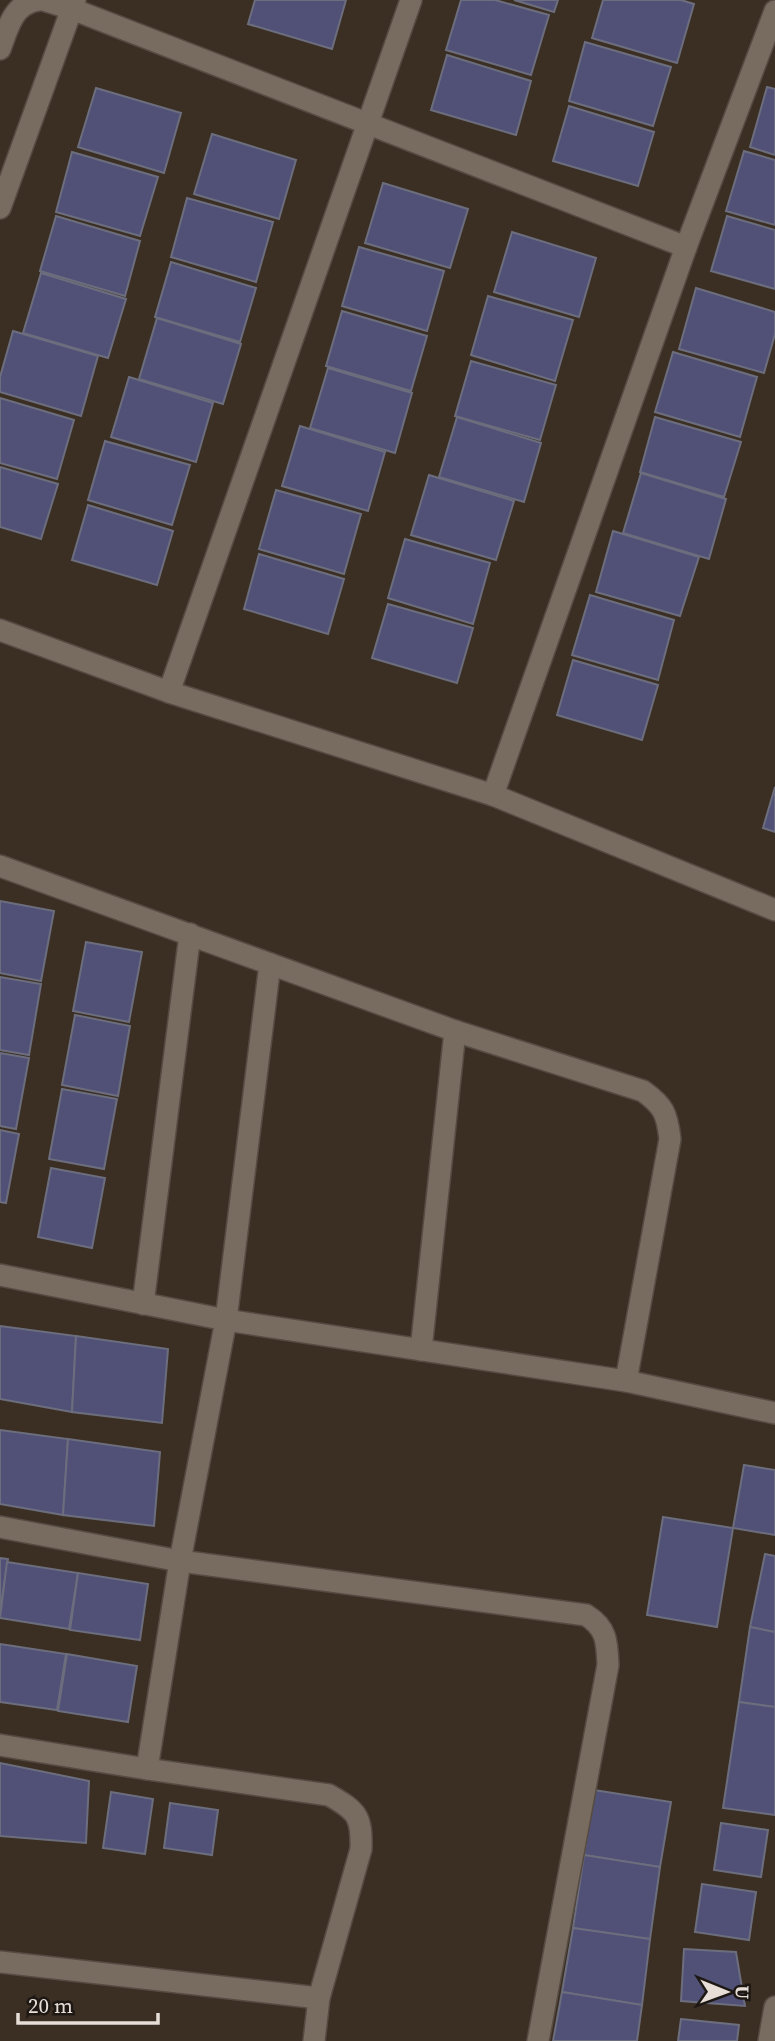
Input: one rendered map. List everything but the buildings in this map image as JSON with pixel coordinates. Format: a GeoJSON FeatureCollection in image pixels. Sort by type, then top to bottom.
{"type":"FeatureCollection","features":[{"type":"Feature","properties":{"kind":"street"},"geometry":{"type":"LineString","coordinates":[[0,49],[16,12],[23,5],[41,0],[74,4],[367,123],[686,247]]}},
{"type":"Feature","properties":{"kind":"street"},"geometry":{"type":"LineString","coordinates":[[169,692],[411,0]]}},
{"type":"Feature","properties":{"kind":"street"},"geometry":{"type":"LineString","coordinates":[[0,208],[74,4]]}},
{"type":"Feature","properties":{"kind":"street"},"geometry":{"type":"LineString","coordinates":[[493,795],[686,247],[775,12]]}},
{"type":"Feature","properties":{"kind":"street"},"geometry":{"type":"LineString","coordinates":[[0,630],[169,692],[493,795],[775,910]]}},
{"type":"Feature","properties":{"kind":"street"},"geometry":{"type":"LineString","coordinates":[[0,866],[455,1031],[643,1091],[659,1103],[667,1118],[670,1139],[626,1381]]}},
{"type":"Feature","properties":{"kind":"street"},"geometry":{"type":"LineString","coordinates":[[143,1304],[190,934]]}},
{"type":"Feature","properties":{"kind":"street"},"geometry":{"type":"LineString","coordinates":[[147,1769],[180,1561],[226,1320],[270,964]]}},
{"type":"Feature","properties":{"kind":"street"},"geometry":{"type":"LineString","coordinates":[[421,1350],[455,1031]]}},
{"type":"Feature","properties":{"kind":"street"},"geometry":{"type":"LineString","coordinates":[[0,1275],[226,1320],[626,1381],[775,1413]]}},
{"type":"Feature","properties":{"kind":"street"},"geometry":{"type":"LineString","coordinates":[[0,1527],[180,1561],[586,1615],[598,1622],[607,1641],[608,1665],[538,2041]]}},
{"type":"Feature","properties":{"kind":"street"},"geometry":{"type":"LineString","coordinates":[[0,1745],[329,1795],[350,1807],[362,1826],[361,1849],[319,1998],[314,2041]]}},
{"type":"Feature","properties":{"kind":"street"},"geometry":{"type":"LineString","coordinates":[[0,1962],[319,1998]]}},
{"type":"Feature","properties":{"kind":"street"},"geometry":{"type":"LineString","coordinates":[[769,2041],[775,2007]]}}]}
